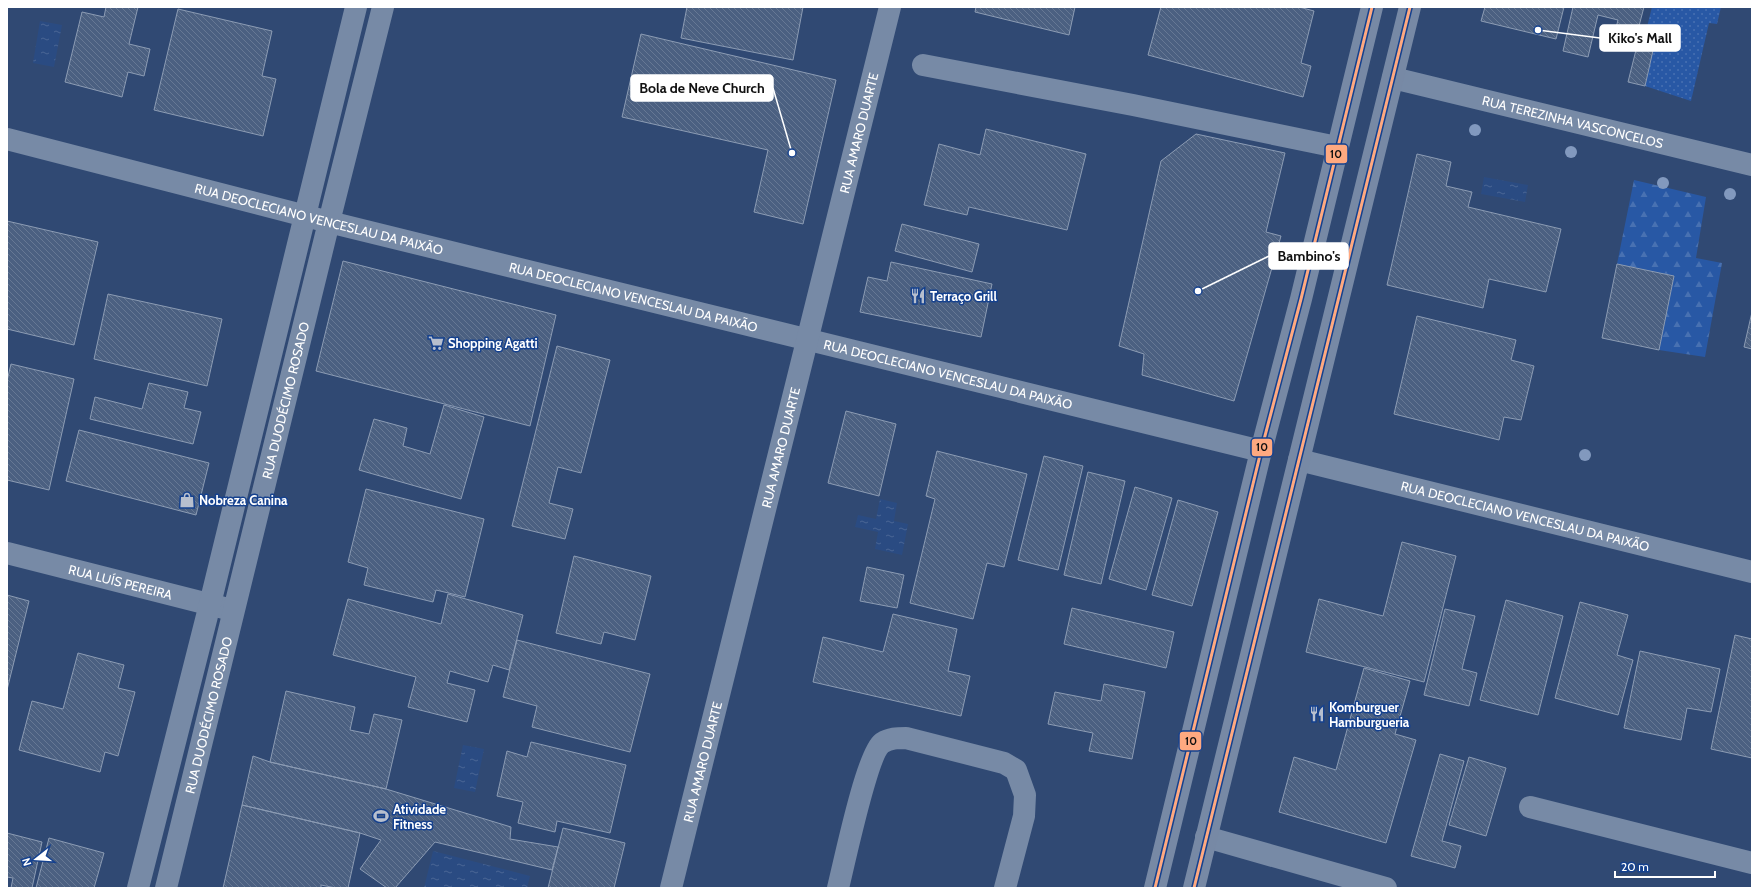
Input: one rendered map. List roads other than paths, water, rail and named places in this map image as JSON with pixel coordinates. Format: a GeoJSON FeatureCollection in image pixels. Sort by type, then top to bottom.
{"type":"FeatureCollection","features":[{"type":"Feature","properties":{"kind":"main road"},"geometry":{"type":"LineString","coordinates":[[1155,888],[1261,451],[1301,299],[1372,7]]}},
{"type":"Feature","properties":{"kind":"main road"},"geometry":{"type":"LineString","coordinates":[[1194,888],[1410,7]]}},
{"type":"Feature","properties":{"kind":"street","name":"RUA DUODÉCIMO ROSADO"},"geometry":{"type":"LineString","coordinates":[[138,888],[210,604],[356,7]]}},
{"type":"Feature","properties":{"kind":"street","name":"RUA DUODÉCIMO ROSADO"},"geometry":{"type":"LineString","coordinates":[[166,888],[383,7]]}},
{"type":"Feature","properties":{"kind":"street","name":"RUA AMARO DUARTE"},"geometry":{"type":"LineString","coordinates":[[671,888],[890,7]]}},
{"type":"Feature","properties":{"kind":"street"},"geometry":{"type":"LineString","coordinates":[[923,65],[1141,106],[1337,147]]}},
{"type":"Feature","properties":{"kind":"street","name":"RUA TEREZINHA VASCONCELOS"},"geometry":{"type":"LineString","coordinates":[[1393,78],[1752,165]]}},
{"type":"Feature","properties":{"kind":"street","name":"RUA DEOCLECIANO VENCESLAU DA PAIXÃO"},"geometry":{"type":"LineString","coordinates":[[7,139],[329,222],[1261,451]]}},
{"type":"Feature","properties":{"kind":"street","name":"RUA DEOCLECIANO VENCESLAU DA PAIXÃO"},"geometry":{"type":"LineString","coordinates":[[1299,460],[1752,572]]}},
{"type":"Feature","properties":{"kind":"street","name":"RUA LUÍS PEREIRA"},"geometry":{"type":"LineString","coordinates":[[7,553],[233,611]]}},
{"type":"Feature","properties":{"kind":"street"},"geometry":{"type":"LineString","coordinates":[[838,888],[863,787],[877,750],[882,743],[892,738],[906,738],[1004,763],[1016,770],[1025,795],[1024,816],[1005,888]]}},
{"type":"Feature","properties":{"kind":"street"},"geometry":{"type":"LineString","coordinates":[[1530,807],[1752,863]]}},
{"type":"Feature","properties":{"kind":"street"},"geometry":{"type":"LineString","coordinates":[[1206,837],[1386,888]]}},
{"type":"Feature","properties":{"kind":"water"},"geometry":{"type":"Polygon","coordinates":[[[40,21],[62,25],[54,67],[33,63],[40,21]]]}},
{"type":"Feature","properties":{"kind":"water"},"geometry":{"type":"Polygon","coordinates":[[[1484,177],[1528,185],[1525,202],[1481,194],[1484,177]]]}},
{"type":"Feature","properties":{"kind":"water"},"geometry":{"type":"Polygon","coordinates":[[[880,499],[897,503],[894,521],[908,524],[902,555],[875,549],[878,532],[855,527],[858,515],[876,519],[880,499]]]}},
{"type":"Feature","properties":{"kind":"water"},"geometry":{"type":"Polygon","coordinates":[[[463,745],[484,749],[475,792],[454,788],[463,745]]]}},
{"type":"Feature","properties":{"kind":"water"},"geometry":{"type":"Polygon","coordinates":[[[433,851],[530,876],[527,888],[424,888],[433,851]]]}},
{"type":"Feature","properties":{"kind":"place","name":"Kiko's Mall"},"geometry":{"type":"Point","coordinates":[1538,30]}},
{"type":"Feature","properties":{"kind":"place","name":"Bola de Neve Church"},"geometry":{"type":"Point","coordinates":[792,153]}},
{"type":"Feature","properties":{"kind":"place","name":"Bambino's"},"geometry":{"type":"Point","coordinates":[1198,291]}},
{"type":"Feature","properties":{"kind":"place","name":"Terraço Grill"},"geometry":{"type":"Point","coordinates":[918,296]}},
{"type":"Feature","properties":{"kind":"place","name":"Shopping Agatti"},"geometry":{"type":"Point","coordinates":[436,343]}},
{"type":"Feature","properties":{"kind":"place","name":"Nobreza Canina"},"geometry":{"type":"Point","coordinates":[187,500]}},
{"type":"Feature","properties":{"kind":"place","name":"Komburguer Hamburgueria"},"geometry":{"type":"Point","coordinates":[1317,714]}},
{"type":"Feature","properties":{"kind":"place","name":"Atividade Fitness"},"geometry":{"type":"Point","coordinates":[381,816]}}]}
